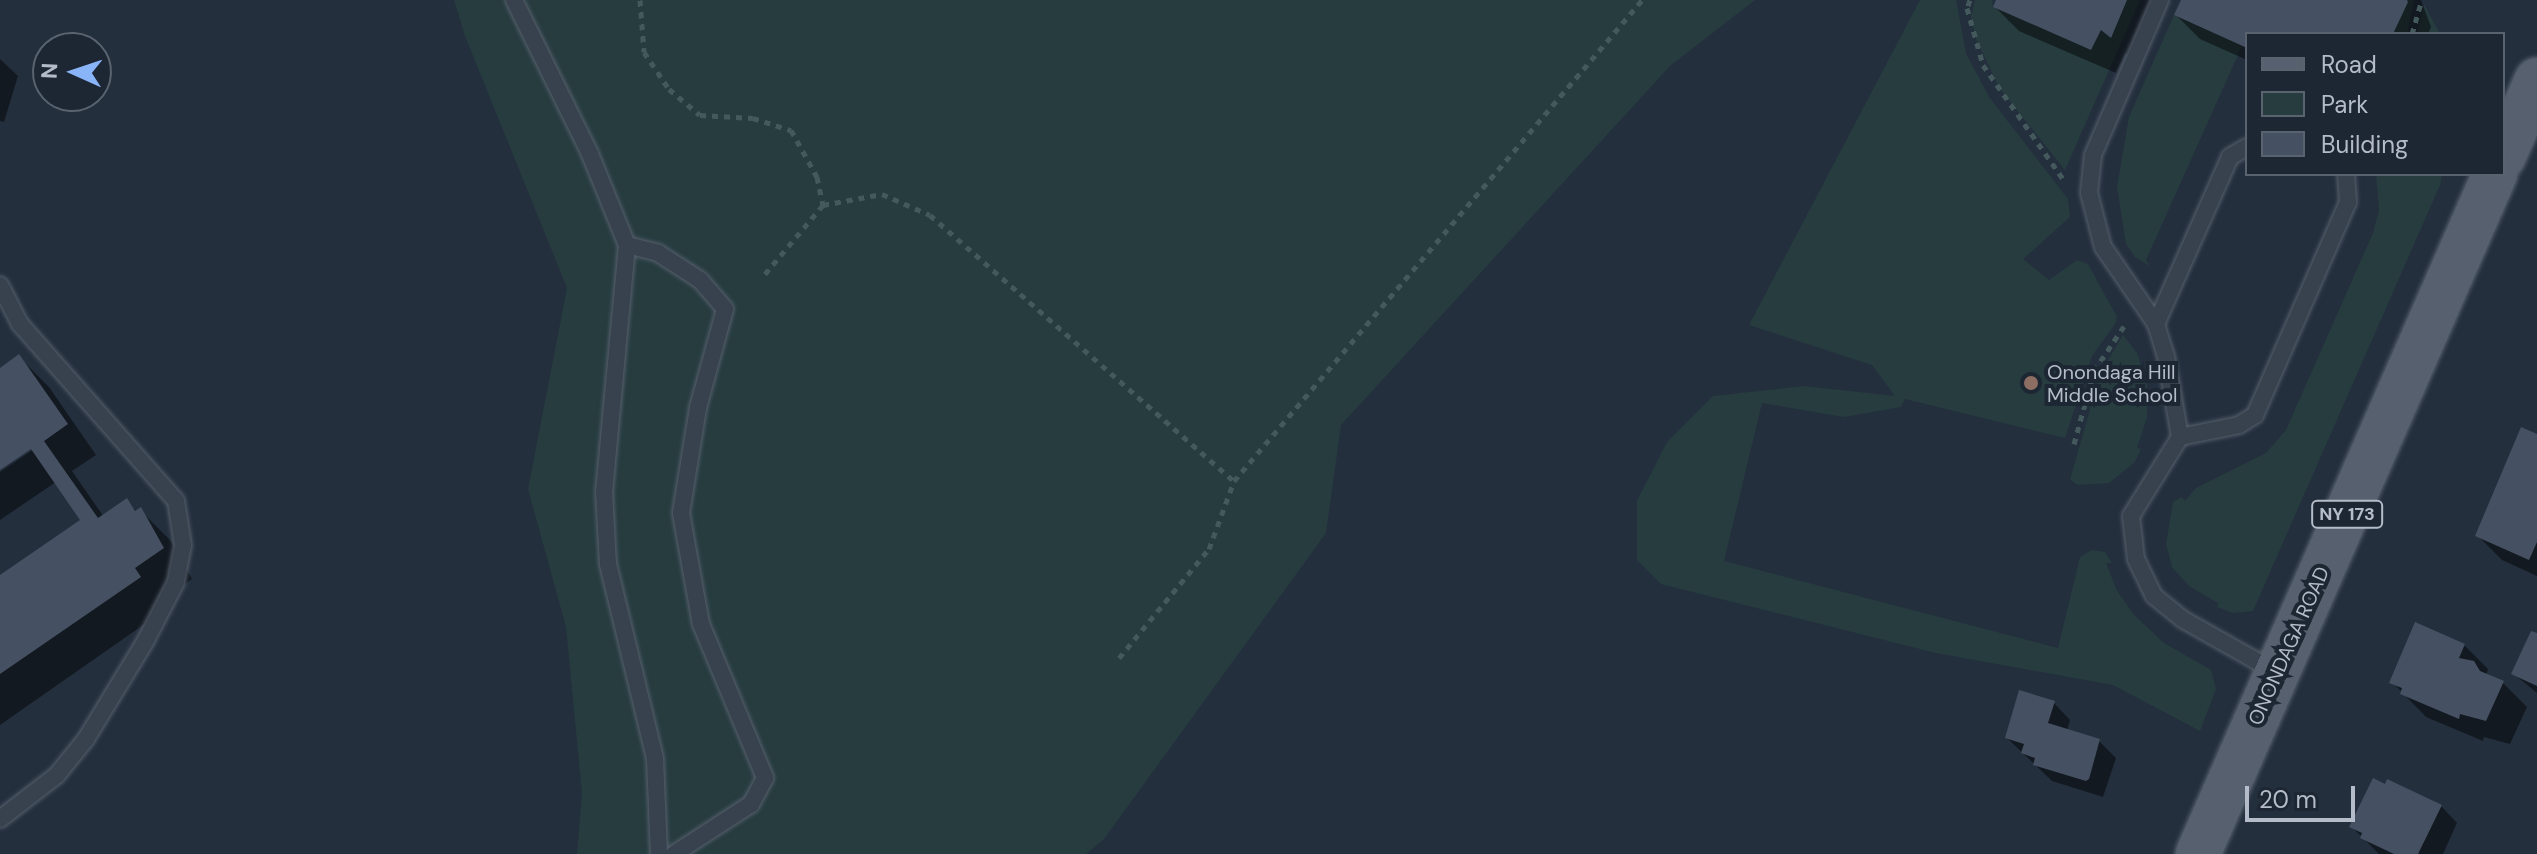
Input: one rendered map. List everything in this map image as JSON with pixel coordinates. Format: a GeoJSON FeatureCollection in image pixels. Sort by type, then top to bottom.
{"type":"FeatureCollection","features":[{"type":"Feature","properties":{"kind":"main road"},"geometry":{"type":"LineString","coordinates":[[2505,152],[2537,80]]}},
{"type":"Feature","properties":{"kind":"main road","name":"ONONDAGA ROAD"},"geometry":{"type":"LineString","coordinates":[[2198,854],[2494,176]]}},
{"type":"Feature","properties":{"kind":"lane"},"geometry":{"type":"LineString","coordinates":[[514,0],[590,154],[627,245],[604,491],[608,564],[655,759],[659,854]]}},
{"type":"Feature","properties":{"kind":"lane"},"geometry":{"type":"LineString","coordinates":[[2160,0],[2093,155],[2089,193],[2103,247],[2156,324],[2166,356],[2180,437],[2131,516],[2136,559],[2154,596],[2182,619],[2277,673]]}},
{"type":"Feature","properties":{"kind":"lane"},"geometry":{"type":"LineString","coordinates":[[2156,324],[2230,157],[2245,148]]}},
{"type":"Feature","properties":{"kind":"lane"},"geometry":{"type":"LineString","coordinates":[[2180,437],[2239,425],[2255,415],[2348,202],[2346,176]]}},
{"type":"Feature","properties":{"kind":"lane"},"geometry":{"type":"LineString","coordinates":[[627,245],[658,253],[700,280],[725,309],[698,408],[681,513],[701,624],[765,778],[751,804],[674,854]]}},
{"type":"Feature","properties":{"kind":"lane"},"geometry":{"type":"LineString","coordinates":[[0,285],[20,324],[176,501],[183,545],[176,582],[145,642],[86,739],[57,775],[0,819]]}},
{"type":"Feature","properties":{"kind":"path"},"geometry":{"type":"LineString","coordinates":[[640,0],[644,52],[669,89],[700,115],[753,118],[791,130],[817,177],[823,205]]}},
{"type":"Feature","properties":{"kind":"path"},"geometry":{"type":"LineString","coordinates":[[1119,658],[1209,549],[1234,481],[1642,0]]}},
{"type":"Feature","properties":{"kind":"path"},"geometry":{"type":"LineString","coordinates":[[1970,0],[1967,8],[1983,65],[2071,189],[2089,193]]}},
{"type":"Feature","properties":{"kind":"path"},"geometry":{"type":"LineString","coordinates":[[2413,32],[2422,0]]}},
{"type":"Feature","properties":{"kind":"path"},"geometry":{"type":"LineString","coordinates":[[764,275],[823,205],[882,194],[930,215],[1234,481]]}},
{"type":"Feature","properties":{"kind":"path"},"geometry":{"type":"LineString","coordinates":[[2074,444],[2094,371],[2124,326]]}},
{"type":"Feature","properties":{"kind":"green space"},"geometry":{"type":"Polygon","coordinates":[[[454,0],[1755,0],[1670,66],[1341,425],[1326,533],[1104,839],[1086,854],[577,854],[582,793],[566,627],[528,489],[567,288],[465,36],[454,0]]]}},
{"type":"Feature","properties":{"kind":"green space"},"geometry":{"type":"Polygon","coordinates":[[[1920,0],[1956,0],[1966,53],[1989,97],[2068,199],[2070,217],[2023,259],[2049,280],[2077,260],[2088,264],[2117,317],[2115,324],[2092,356],[2065,438],[1905,399],[1901,407],[1844,417],[1762,403],[1724,561],[2058,648],[2080,557],[2092,550],[2105,552],[2112,563],[2106,563],[2117,591],[2135,616],[2164,643],[2211,670],[2216,689],[2200,731],[2113,685],[1936,653],[1661,584],[1637,560],[1637,501],[1667,442],[1713,396],[1804,386],[1895,396],[1872,365],[1749,325],[1920,0]]]}},
{"type":"Feature","properties":{"kind":"green space"},"geometry":{"type":"Polygon","coordinates":[[[1975,0],[1992,0],[1993,7],[2091,50],[2101,30],[2110,37],[2127,0],[2140,0],[2065,170],[2000,89],[1976,39],[1971,17],[1975,0]]]}},
{"type":"Feature","properties":{"kind":"green space"},"geometry":{"type":"Polygon","coordinates":[[[2407,0],[2414,0],[2407,32],[2394,32],[2407,0]]]}},
{"type":"Feature","properties":{"kind":"green space"},"geometry":{"type":"Polygon","coordinates":[[[2424,4],[2439,32],[2417,32],[2424,4]]]}},
{"type":"Feature","properties":{"kind":"green space"},"geometry":{"type":"Polygon","coordinates":[[[2174,15],[2242,46],[2146,260],[2150,266],[2135,257],[2126,244],[2117,187],[2129,117],[2174,15]]]}},
{"type":"Feature","properties":{"kind":"green space"},"geometry":{"type":"Polygon","coordinates":[[[2376,176],[2442,176],[2253,611],[2233,613],[2217,607],[2218,603],[2189,586],[2172,567],[2166,544],[2173,502],[2182,497],[2185,501],[2196,488],[2266,453],[2286,430],[2373,233],[2379,210],[2376,176]]]}},
{"type":"Feature","properties":{"kind":"green space"},"geometry":{"type":"Polygon","coordinates":[[[2123,335],[2137,353],[2147,385],[2147,417],[2137,448],[2141,449],[2135,462],[2109,483],[2078,485],[2070,480],[2100,374],[2123,335]]]}},
{"type":"Feature","properties":{"kind":"building"},"geometry":{"type":"Polygon","coordinates":[[[1996,0],[2127,0],[2111,38],[2101,30],[2091,50],[1993,7],[1996,0]]]}},
{"type":"Feature","properties":{"kind":"building"},"geometry":{"type":"Polygon","coordinates":[[[2181,0],[2408,2],[2394,32],[2245,32],[2245,47],[2174,15],[2181,0]]]}},
{"type":"Feature","properties":{"kind":"building"},"geometry":{"type":"Polygon","coordinates":[[[19,354],[68,424],[44,441],[98,518],[127,498],[135,511],[141,507],[164,548],[135,568],[141,577],[0,674],[0,575],[80,520],[31,449],[0,470],[0,368],[19,354]]]}},
{"type":"Feature","properties":{"kind":"building"},"geometry":{"type":"Polygon","coordinates":[[[2521,427],[2537,434],[2537,542],[2529,560],[2475,536],[2521,427]]]}},
{"type":"Feature","properties":{"kind":"building"},"geometry":{"type":"Polygon","coordinates":[[[2415,622],[2465,644],[2459,658],[2474,661],[2480,671],[2504,681],[2486,721],[2460,714],[2459,719],[2400,694],[2402,688],[2389,683],[2415,622]]]}},
{"type":"Feature","properties":{"kind":"building"},"geometry":{"type":"Polygon","coordinates":[[[2531,631],[2537,633],[2537,686],[2511,674],[2531,631]]]}},
{"type":"Feature","properties":{"kind":"building"},"geometry":{"type":"Polygon","coordinates":[[[2019,690],[2055,701],[2048,723],[2100,739],[2089,779],[2086,781],[2033,765],[2035,758],[2021,753],[2024,744],[2005,738],[2019,690]]]}},
{"type":"Feature","properties":{"kind":"building"},"geometry":{"type":"Polygon","coordinates":[[[2373,778],[2385,784],[2387,779],[2442,805],[2418,854],[2394,854],[2360,838],[2362,833],[2349,827],[2373,778]]]}},
{"type":"Feature","properties":{"kind":"place","name":"Onondaga Hill Middle School"},"geometry":{"type":"Point","coordinates":[2031,383]}}]}
